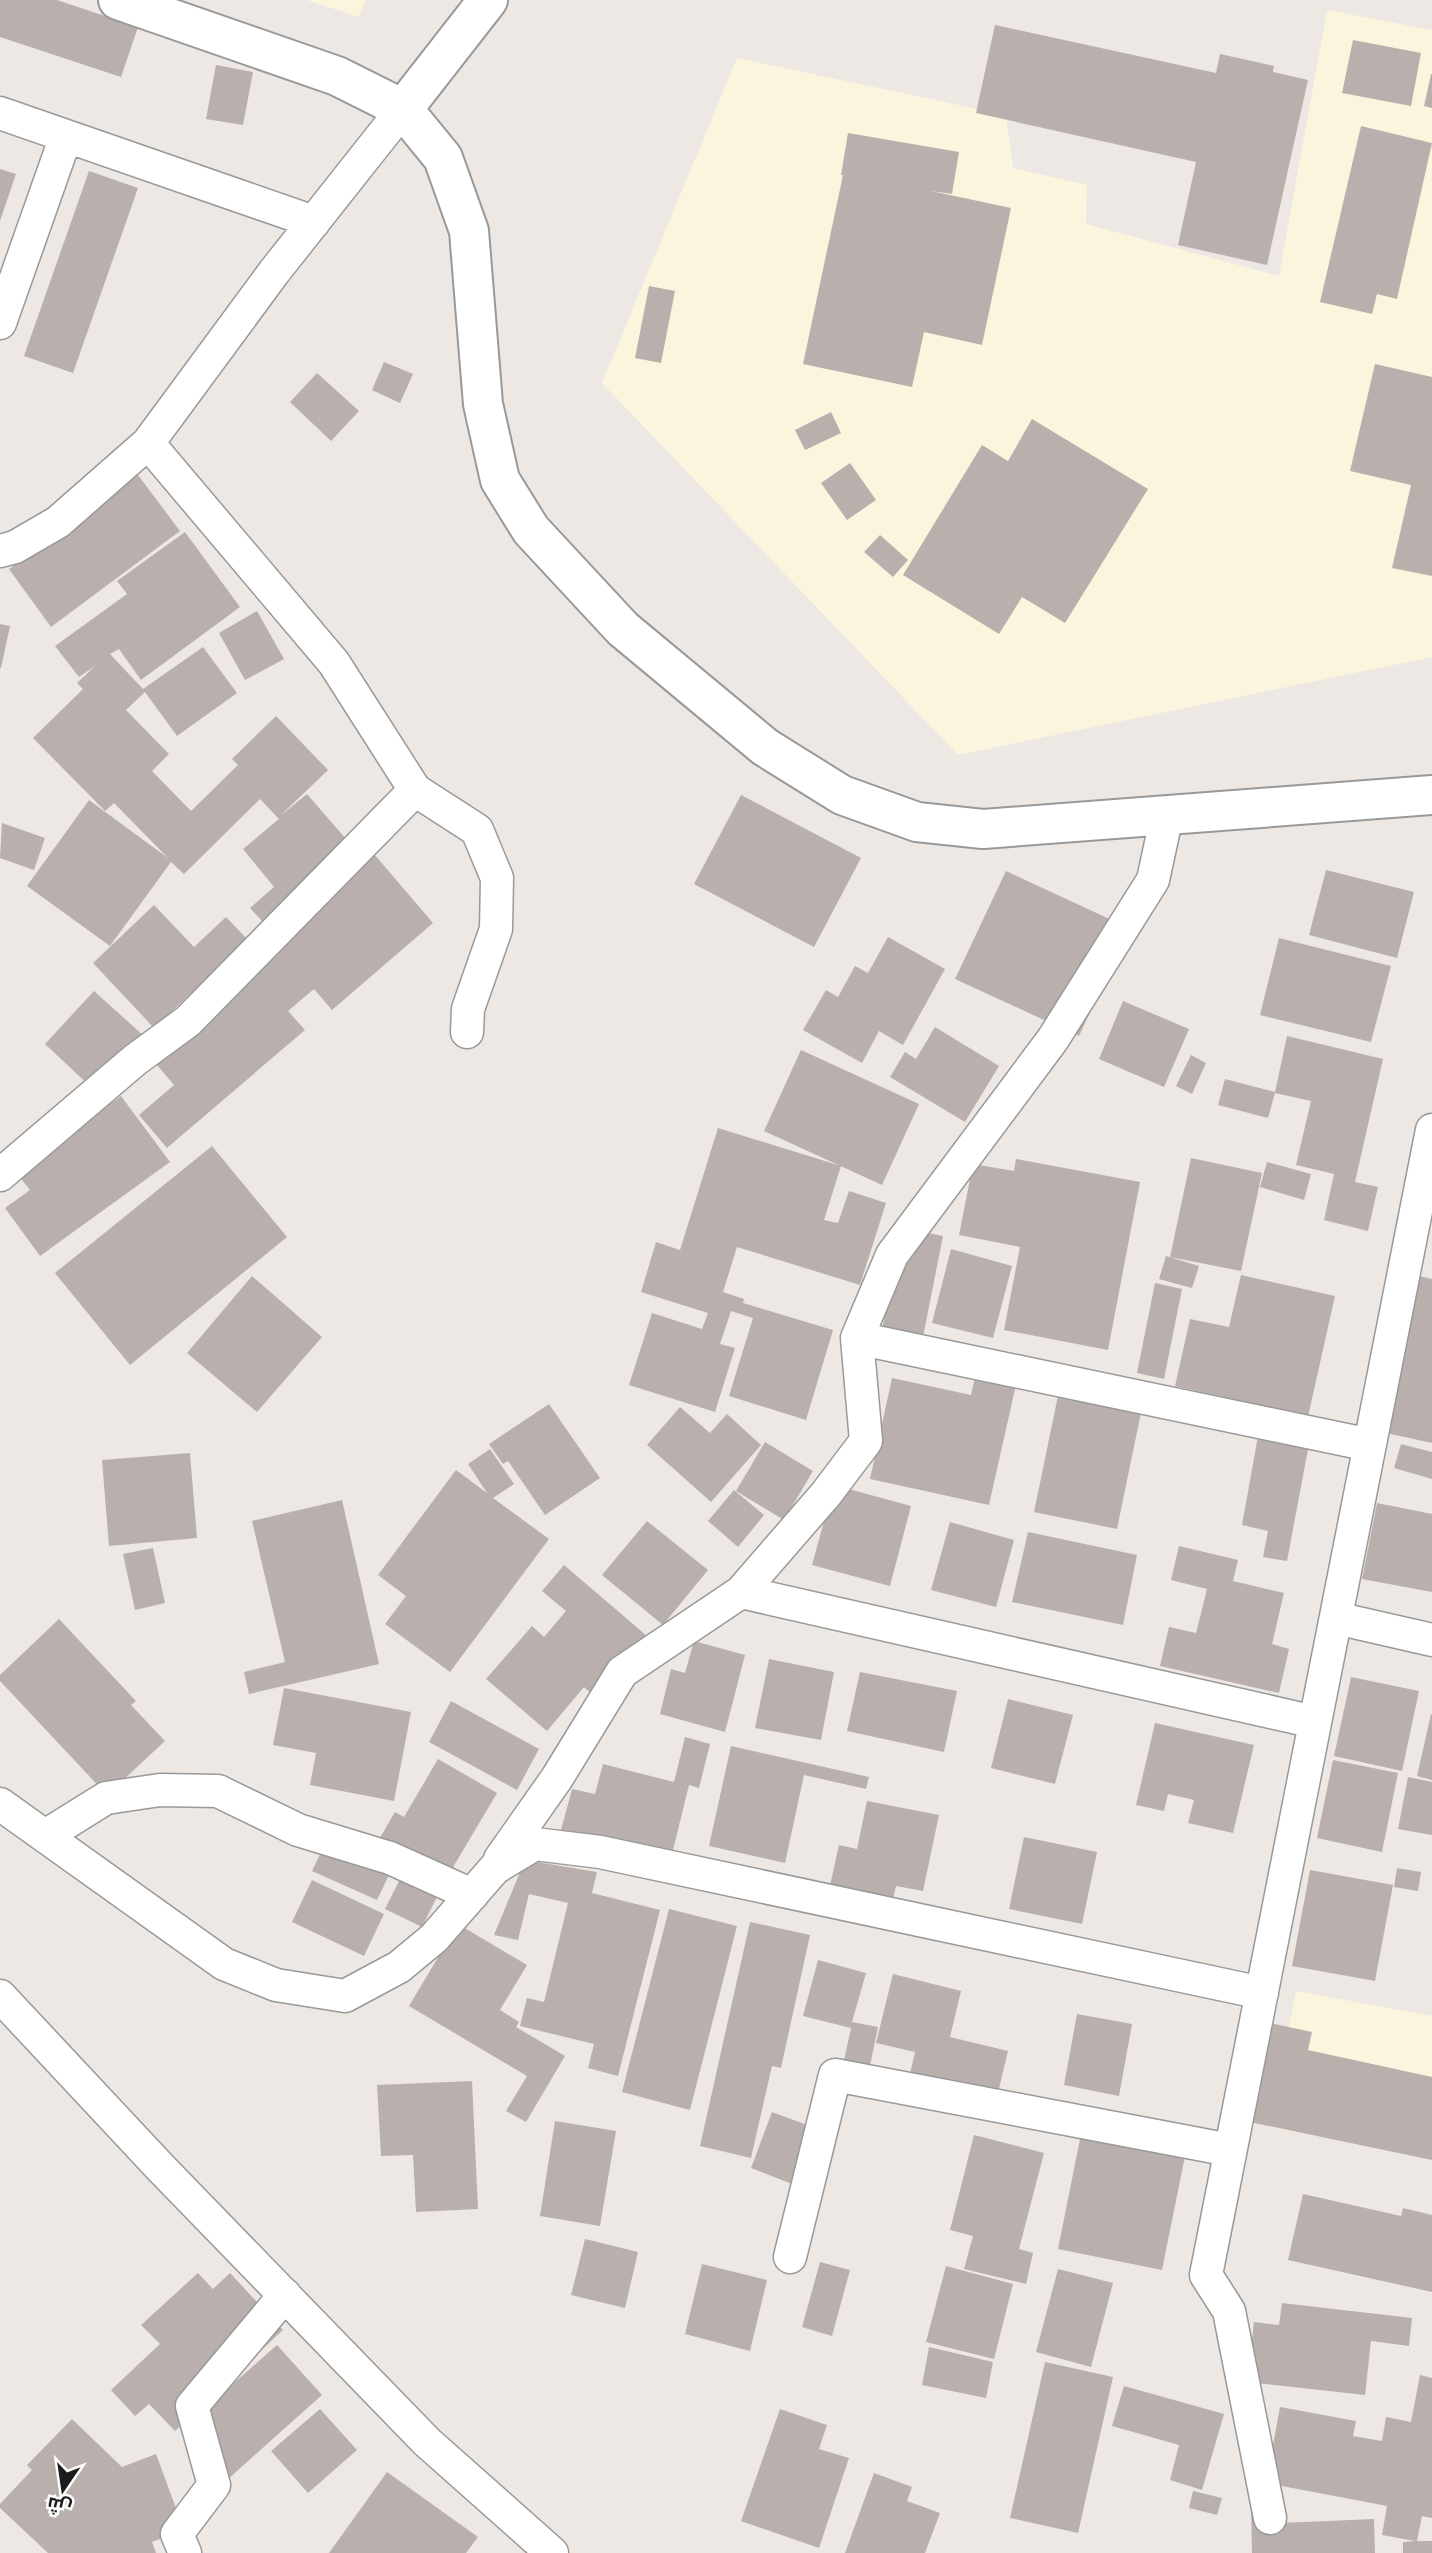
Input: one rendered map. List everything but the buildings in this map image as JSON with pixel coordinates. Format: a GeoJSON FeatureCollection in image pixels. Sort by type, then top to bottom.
{"type":"FeatureCollection","features":[{"type":"Feature","properties":{"kind":"street"},"geometry":{"type":"LineString","coordinates":[[118,0],[337,76],[403,109],[443,158],[469,231],[483,404],[500,480],[531,530],[623,629],[765,747],[842,795],[917,822],[983,829],[1432,795]]}},
{"type":"Feature","properties":{"kind":"street"},"geometry":{"type":"LineString","coordinates":[[0,551],[15,547],[58,522],[148,443],[274,272],[488,0]]}},
{"type":"Feature","properties":{"kind":"street"},"geometry":{"type":"LineString","coordinates":[[0,113],[314,222]]}},
{"type":"Feature","properties":{"kind":"street"},"geometry":{"type":"LineString","coordinates":[[0,323],[66,136]]}},
{"type":"Feature","properties":{"kind":"street"},"geometry":{"type":"LineString","coordinates":[[148,443],[334,663],[415,790],[477,830],[497,878],[496,929],[468,1009],[467,1032]]}},
{"type":"Feature","properties":{"kind":"street"},"geometry":{"type":"LineString","coordinates":[[0,1175],[135,1060],[188,1021],[415,790]]}},
{"type":"Feature","properties":{"kind":"street"},"geometry":{"type":"LineString","coordinates":[[477,1890],[557,1778],[622,1672],[741,1592],[826,1494],[866,1441],[857,1338],[892,1255],[1053,1039],[1153,880],[1167,815]]}},
{"type":"Feature","properties":{"kind":"street"},"geometry":{"type":"LineString","coordinates":[[1270,2518],[1229,2311],[1206,2275],[1432,1130]]}},
{"type":"Feature","properties":{"kind":"street"},"geometry":{"type":"LineString","coordinates":[[857,1338],[1370,1445]]}},
{"type":"Feature","properties":{"kind":"street"},"geometry":{"type":"LineString","coordinates":[[741,1592],[1315,1722]]}},
{"type":"Feature","properties":{"kind":"street"},"geometry":{"type":"LineString","coordinates":[[1336,1618],[1432,1640]]}},
{"type":"Feature","properties":{"kind":"street"},"geometry":{"type":"LineString","coordinates":[[45,1836],[106,1798],[160,1790],[218,1791],[299,1830],[390,1858],[477,1890]]}},
{"type":"Feature","properties":{"kind":"street"},"geometry":{"type":"LineString","coordinates":[[0,1804],[224,1964],[276,1985],[345,1996],[399,1968],[434,1938],[495,1868],[535,1844],[600,1852],[1262,1993]]}},
{"type":"Feature","properties":{"kind":"street"},"geometry":{"type":"LineString","coordinates":[[0,1996],[160,2167],[427,2442],[552,2553]]}},
{"type":"Feature","properties":{"kind":"street"},"geometry":{"type":"LineString","coordinates":[[790,2257],[835,2075],[1230,2150]]}},
{"type":"Feature","properties":{"kind":"street"},"geometry":{"type":"LineString","coordinates":[[186,2553],[177,2534],[214,2485],[192,2406],[285,2295]]}},
{"type":"Feature","properties":{"kind":"shaded area"},"geometry":{"type":"Polygon","coordinates":[[[307,0],[366,0],[359,17],[307,0]]]}},
{"type":"Feature","properties":{"kind":"shaded area"},"geometry":{"type":"Polygon","coordinates":[[[1327,10],[1432,30],[1432,657],[958,755],[602,383],[737,58],[1006,115],[1013,168],[1087,185],[1086,224],[1279,276],[1327,10]]]}},
{"type":"Feature","properties":{"kind":"shaded area"},"geometry":{"type":"Polygon","coordinates":[[[1296,1991],[1432,2016],[1432,2158],[1269,2127],[1296,1991]]]}}]}
